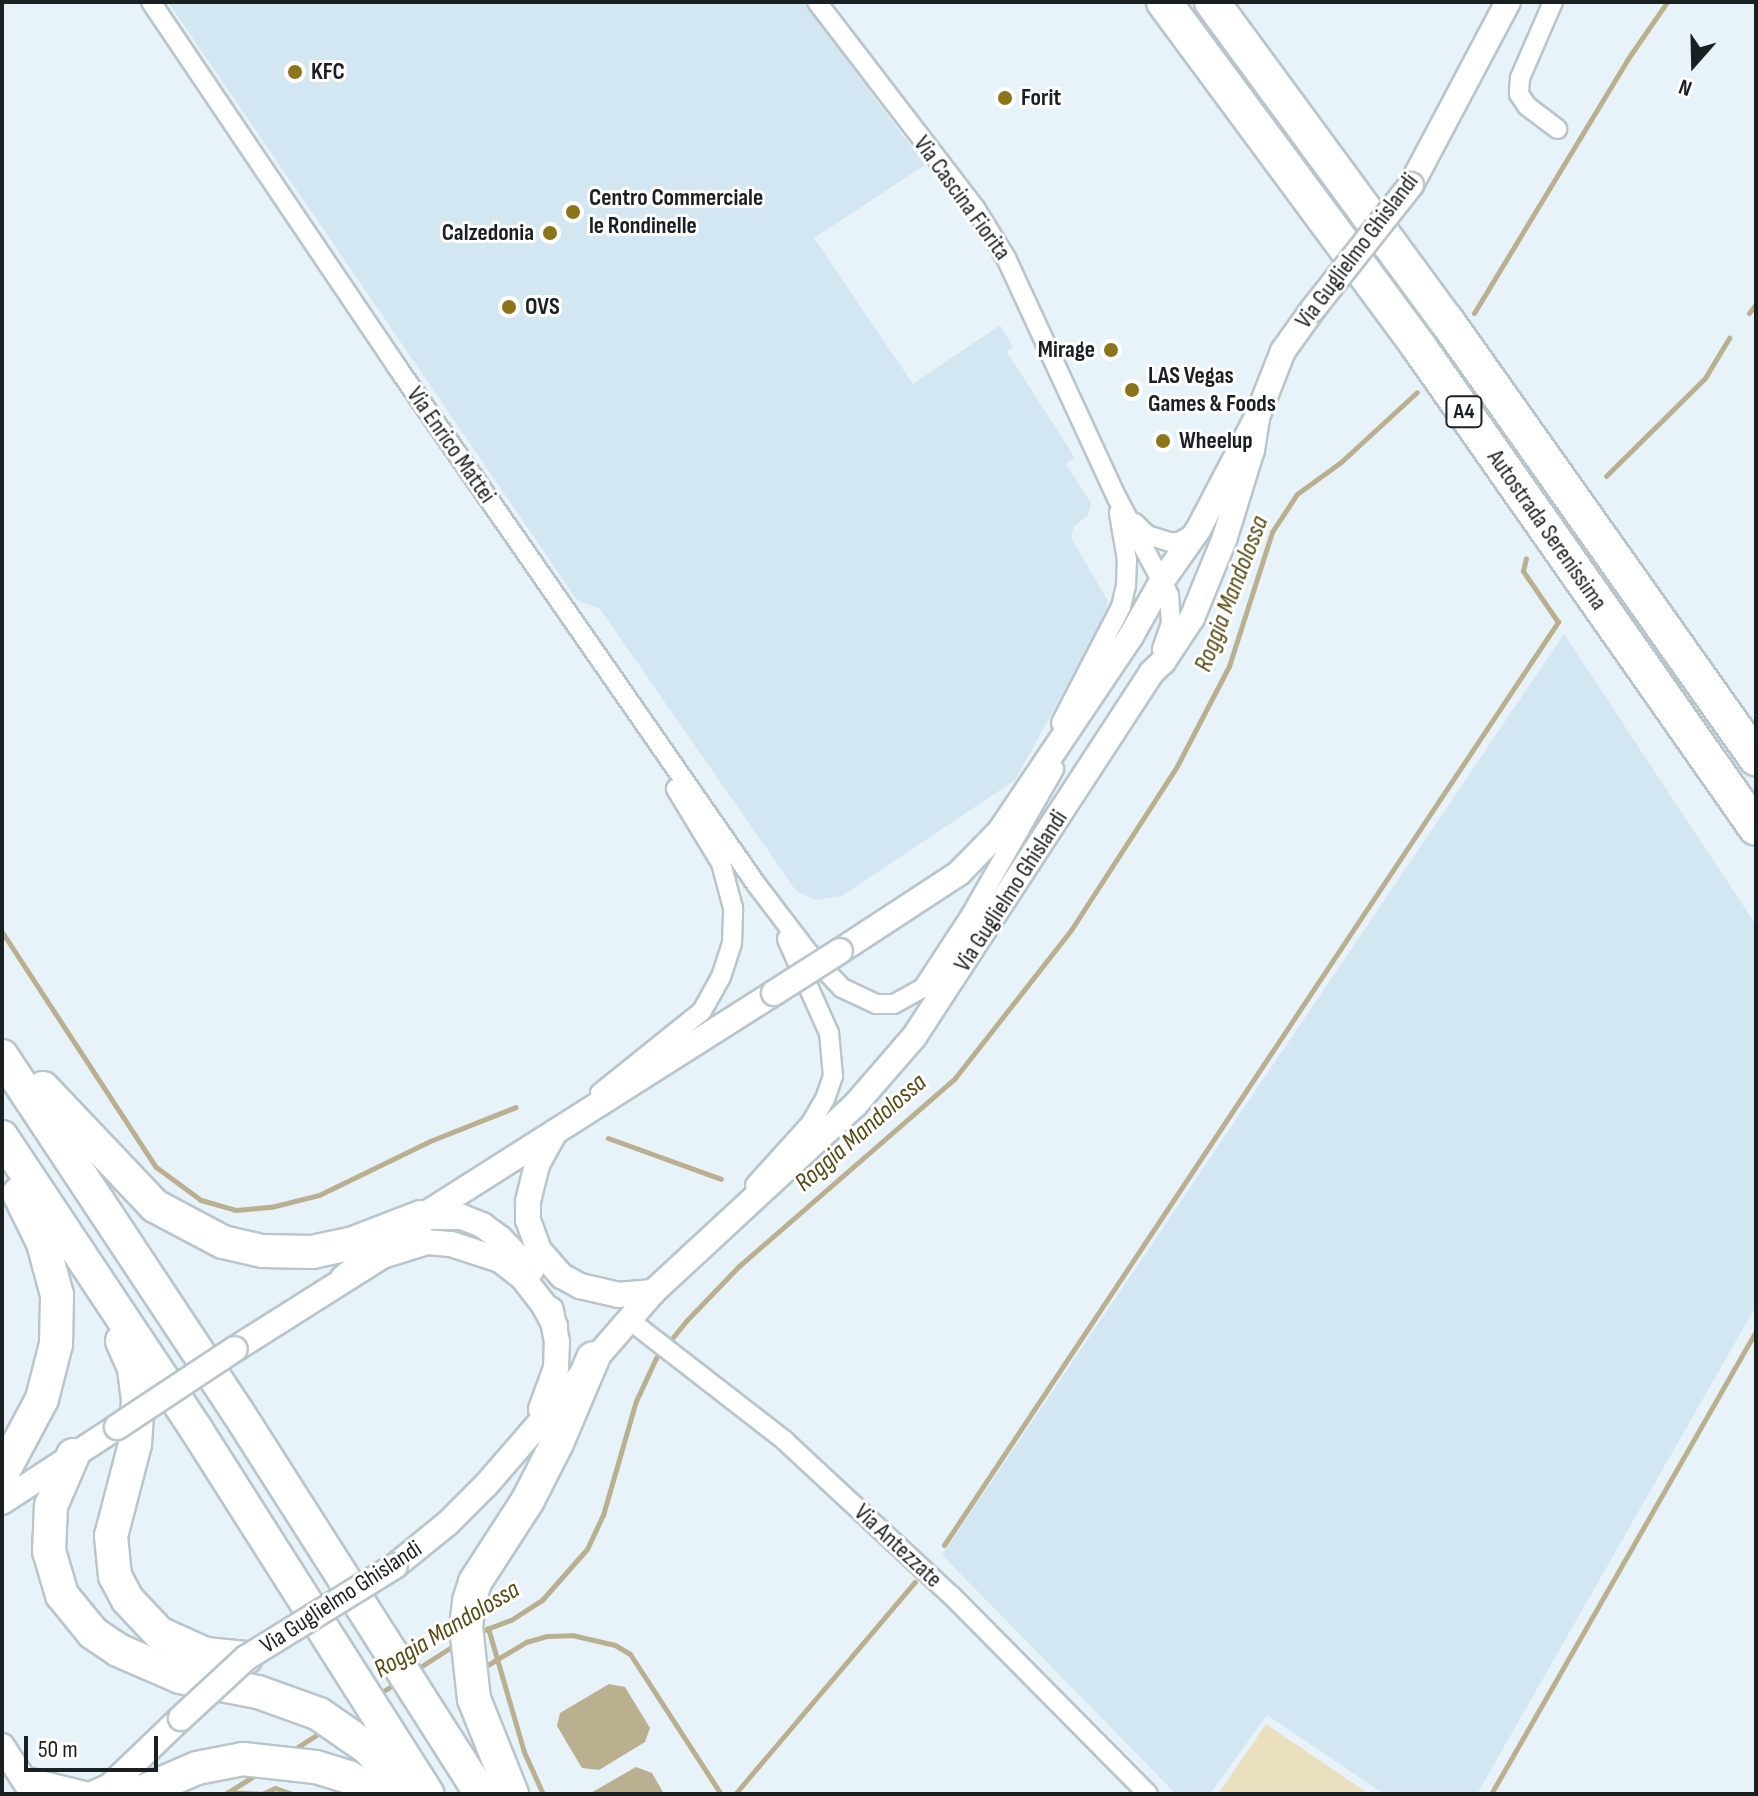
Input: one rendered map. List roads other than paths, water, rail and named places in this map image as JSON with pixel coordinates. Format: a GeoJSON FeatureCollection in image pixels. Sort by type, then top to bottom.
{"type":"FeatureCollection","features":[{"type":"Feature","properties":{"kind":"highway","name":"Autostrada Serenissima"},"geometry":{"type":"LineString","coordinates":[[1154,2],[1174,14],[1419,347],[1756,828]]}},
{"type":"Feature","properties":{"kind":"highway","name":"Autostrada Serenissima"},"geometry":{"type":"LineString","coordinates":[[1212,2],[1446,320],[1756,758]]}},
{"type":"Feature","properties":{"kind":"highway"},"geometry":{"type":"LineString","coordinates":[[2,1042],[138,1192],[172,1219],[198,1232],[254,1250],[312,1252],[351,1244],[421,1217]]}},
{"type":"Feature","properties":{"kind":"highway"},"geometry":{"type":"LineString","coordinates":[[2,1056],[481,1794]]}},
{"type":"Feature","properties":{"kind":"highway"},"geometry":{"type":"LineString","coordinates":[[2,1137],[428,1794]]}},
{"type":"Feature","properties":{"kind":"highway"},"geometry":{"type":"LineString","coordinates":[[2,1158],[43,1243],[57,1295],[56,1344],[42,1399],[2,1474]]}},
{"type":"Feature","properties":{"kind":"highway"},"geometry":{"type":"LineString","coordinates":[[87,1266],[134,1368],[138,1400],[135,1444],[111,1536],[115,1576],[128,1600],[159,1633],[205,1654],[246,1658]]}},
{"type":"Feature","properties":{"kind":"highway"},"geometry":{"type":"LineString","coordinates":[[512,1794],[474,1699],[467,1642],[475,1582],[528,1500],[557,1443],[593,1358]]}},
{"type":"Feature","properties":{"kind":"highway"},"geometry":{"type":"LineString","coordinates":[[73,1455],[51,1506],[49,1551],[62,1595],[93,1633],[118,1650],[180,1677],[258,1692],[332,1722],[368,1748],[408,1794]]}},
{"type":"Feature","properties":{"kind":"highway"},"geometry":{"type":"LineString","coordinates":[[137,1794],[197,1768],[277,1761],[348,1777],[379,1794]]}},
{"type":"Feature","properties":{"kind":"street","name":"Via Enrico Mattei"},"geometry":{"type":"LineString","coordinates":[[151,2],[397,367],[756,884]]}},
{"type":"Feature","properties":{"kind":"street","name":"Via Cascina Fiorita"},"geometry":{"type":"LineString","coordinates":[[817,2],[975,208],[1006,258],[1117,498]]}},
{"type":"Feature","properties":{"kind":"street","name":"Via Guglielmo Ghislandi"},"geometry":{"type":"LineString","coordinates":[[2,1502],[343,1278],[421,1217],[959,873],[1000,831],[1198,530],[1257,417],[1283,351],[1411,185],[1508,2]]}},
{"type":"Feature","properties":{"kind":"street"},"geometry":{"type":"LineString","coordinates":[[1553,2],[1520,78],[1519,94],[1527,106],[1557,129]]}},
{"type":"Feature","properties":{"kind":"street"},"geometry":{"type":"LineString","coordinates":[[397,367],[453,461],[710,840],[729,885],[734,925],[732,943],[721,977],[702,1011],[563,1126]]}},
{"type":"Feature","properties":{"kind":"street","name":"Via Guglielmo Ghislandi"},"geometry":{"type":"LineString","coordinates":[[92,1794],[110,1786],[246,1658],[395,1566],[448,1523],[525,1440],[653,1292],[855,1105],[914,1037],[1151,673],[1177,642],[1208,580],[1252,450],[1257,417]]}},
{"type":"Feature","properties":{"kind":"street"},"geometry":{"type":"LineString","coordinates":[[1117,498],[1137,526],[1161,541],[1179,542],[1198,530]]}},
{"type":"Feature","properties":{"kind":"street"},"geometry":{"type":"LineString","coordinates":[[1117,498],[1169,595],[1171,623],[1151,673]]}},
{"type":"Feature","properties":{"kind":"street"},"geometry":{"type":"LineString","coordinates":[[1017,805],[1121,607],[1127,560],[1117,498]]}},
{"type":"Feature","properties":{"kind":"street"},"geometry":{"type":"LineString","coordinates":[[1144,613],[1159,612],[1171,623]]}},
{"type":"Feature","properties":{"kind":"street"},"geometry":{"type":"LineString","coordinates":[[756,884],[807,951],[842,988],[876,1004],[894,1004],[913,997],[934,973],[972,913],[1067,745],[1078,715]]}},
{"type":"Feature","properties":{"kind":"street"},"geometry":{"type":"LineString","coordinates":[[716,1235],[811,1123],[825,1099],[833,1076],[833,1048],[819,1005],[756,884]]}},
{"type":"Feature","properties":{"kind":"street","name":"Via Guglielmo Ghislandi"},"geometry":{"type":"LineString","coordinates":[[563,1126],[537,1165],[528,1202],[528,1220],[539,1250],[562,1276],[580,1286],[618,1295],[653,1292]]}},
{"type":"Feature","properties":{"kind":"street","name":"Via Guglielmo Ghislandi"},"geometry":{"type":"LineString","coordinates":[[421,1217],[462,1217],[500,1238],[534,1274],[552,1310],[556,1368],[550,1392],[525,1440]]}},
{"type":"Feature","properties":{"kind":"street","name":"Via Guglielmo Ghislandi"},"geometry":{"type":"LineString","coordinates":[[343,1278],[404,1247],[427,1242],[451,1244],[500,1260],[523,1278],[555,1326]]}},
{"type":"Feature","properties":{"kind":"street","name":"Via Antezzate"},"geometry":{"type":"LineString","coordinates":[[628,1319],[785,1441],[896,1544],[1148,1794]]}},
{"type":"Feature","properties":{"kind":"street"},"geometry":{"type":"LineString","coordinates":[[2,1746],[30,1787],[85,1794]]}},
{"type":"Feature","properties":{"kind":"street","name":"Via Guglielmo Ghislandi"},"geometry":{"type":"LineString","coordinates":[[105,1794],[150,1748]]}},
{"type":"Feature","properties":{"kind":"waterway","name":"Roggia Mandolossa"},"geometry":{"type":"LineString","coordinates":[[1474,313],[1627,60],[1667,2]]}},
{"type":"Feature","properties":{"kind":"waterway"},"geometry":{"type":"LineString","coordinates":[[1749,313],[1756,304]]}},
{"type":"Feature","properties":{"kind":"waterway"},"geometry":{"type":"LineString","coordinates":[[1606,476],[1705,378],[1729,338]]}},
{"type":"Feature","properties":{"kind":"waterway","name":"Roggia Mandolossa"},"geometry":{"type":"LineString","coordinates":[[479,1632],[511,1620],[542,1600],[587,1549],[603,1515],[636,1401],[656,1358],[687,1320],[739,1266],[955,1078],[1071,930],[1177,766],[1229,666],[1272,532],[1297,494],[1341,462],[1417,392]]}},
{"type":"Feature","properties":{"kind":"waterway"},"geometry":{"type":"LineString","coordinates":[[944,1545],[1558,622],[1523,571],[1526,558]]}},
{"type":"Feature","properties":{"kind":"waterway"},"geometry":{"type":"LineString","coordinates":[[2,932],[156,1167],[201,1200],[235,1210],[271,1207],[319,1195],[430,1141],[516,1107]]}},
{"type":"Feature","properties":{"kind":"waterway"},"geometry":{"type":"LineString","coordinates":[[608,1138],[721,1179]]}},
{"type":"Feature","properties":{"kind":"waterway"},"geometry":{"type":"LineString","coordinates":[[1491,1794],[1756,1331]]}},
{"type":"Feature","properties":{"kind":"waterway"},"geometry":{"type":"LineString","coordinates":[[735,1794],[915,1582]]}},
{"type":"Feature","properties":{"kind":"waterway"},"geometry":{"type":"LineString","coordinates":[[488,1628],[524,1752],[543,1794]]}},
{"type":"Feature","properties":{"kind":"waterway"},"geometry":{"type":"LineString","coordinates":[[486,1666],[526,1642],[547,1636],[572,1635],[615,1645],[630,1654],[721,1794]]}},
{"type":"Feature","properties":{"kind":"waterway","name":"Roggia Mandolossa"},"geometry":{"type":"LineString","coordinates":[[414,1671],[456,1644]]}},
{"type":"Feature","properties":{"kind":"waterway","name":"Roggia Mandolossa"},"geometry":{"type":"LineString","coordinates":[[377,1695],[396,1683]]}},
{"type":"Feature","properties":{"kind":"waterway","name":"Roggia Mandolossa"},"geometry":{"type":"LineString","coordinates":[[290,1752],[322,1731]]}},
{"type":"Feature","properties":{"kind":"waterway","name":"Roggia Mandolossa"},"geometry":{"type":"LineString","coordinates":[[225,1794],[258,1773]]}},
{"type":"Feature","properties":{"kind":"waterway"},"geometry":{"type":"LineString","coordinates":[[264,1793],[275,1788],[292,1794]]}},
{"type":"Feature","properties":{"kind":"waterway"},"geometry":{"type":"LineString","coordinates":[[228,1792],[267,1794]]}},
{"type":"Feature","properties":{"kind":"place","name":"KFC"},"geometry":{"type":"Point","coordinates":[295,72]}},
{"type":"Feature","properties":{"kind":"place","name":"Forit"},"geometry":{"type":"Point","coordinates":[1005,98]}},
{"type":"Feature","properties":{"kind":"place","name":"Centro Commerciale le Rondinelle"},"geometry":{"type":"Point","coordinates":[573,212]}},
{"type":"Feature","properties":{"kind":"place","name":"Calzedonia"},"geometry":{"type":"Point","coordinates":[550,233]}},
{"type":"Feature","properties":{"kind":"place","name":"OVS"},"geometry":{"type":"Point","coordinates":[509,307]}},
{"type":"Feature","properties":{"kind":"place","name":"Mirage"},"geometry":{"type":"Point","coordinates":[1111,350]}},
{"type":"Feature","properties":{"kind":"place","name":"LAS Vegas Games & Foods"},"geometry":{"type":"Point","coordinates":[1132,390]}},
{"type":"Feature","properties":{"kind":"place","name":"Wheelup"},"geometry":{"type":"Point","coordinates":[1163,441]}}]}
